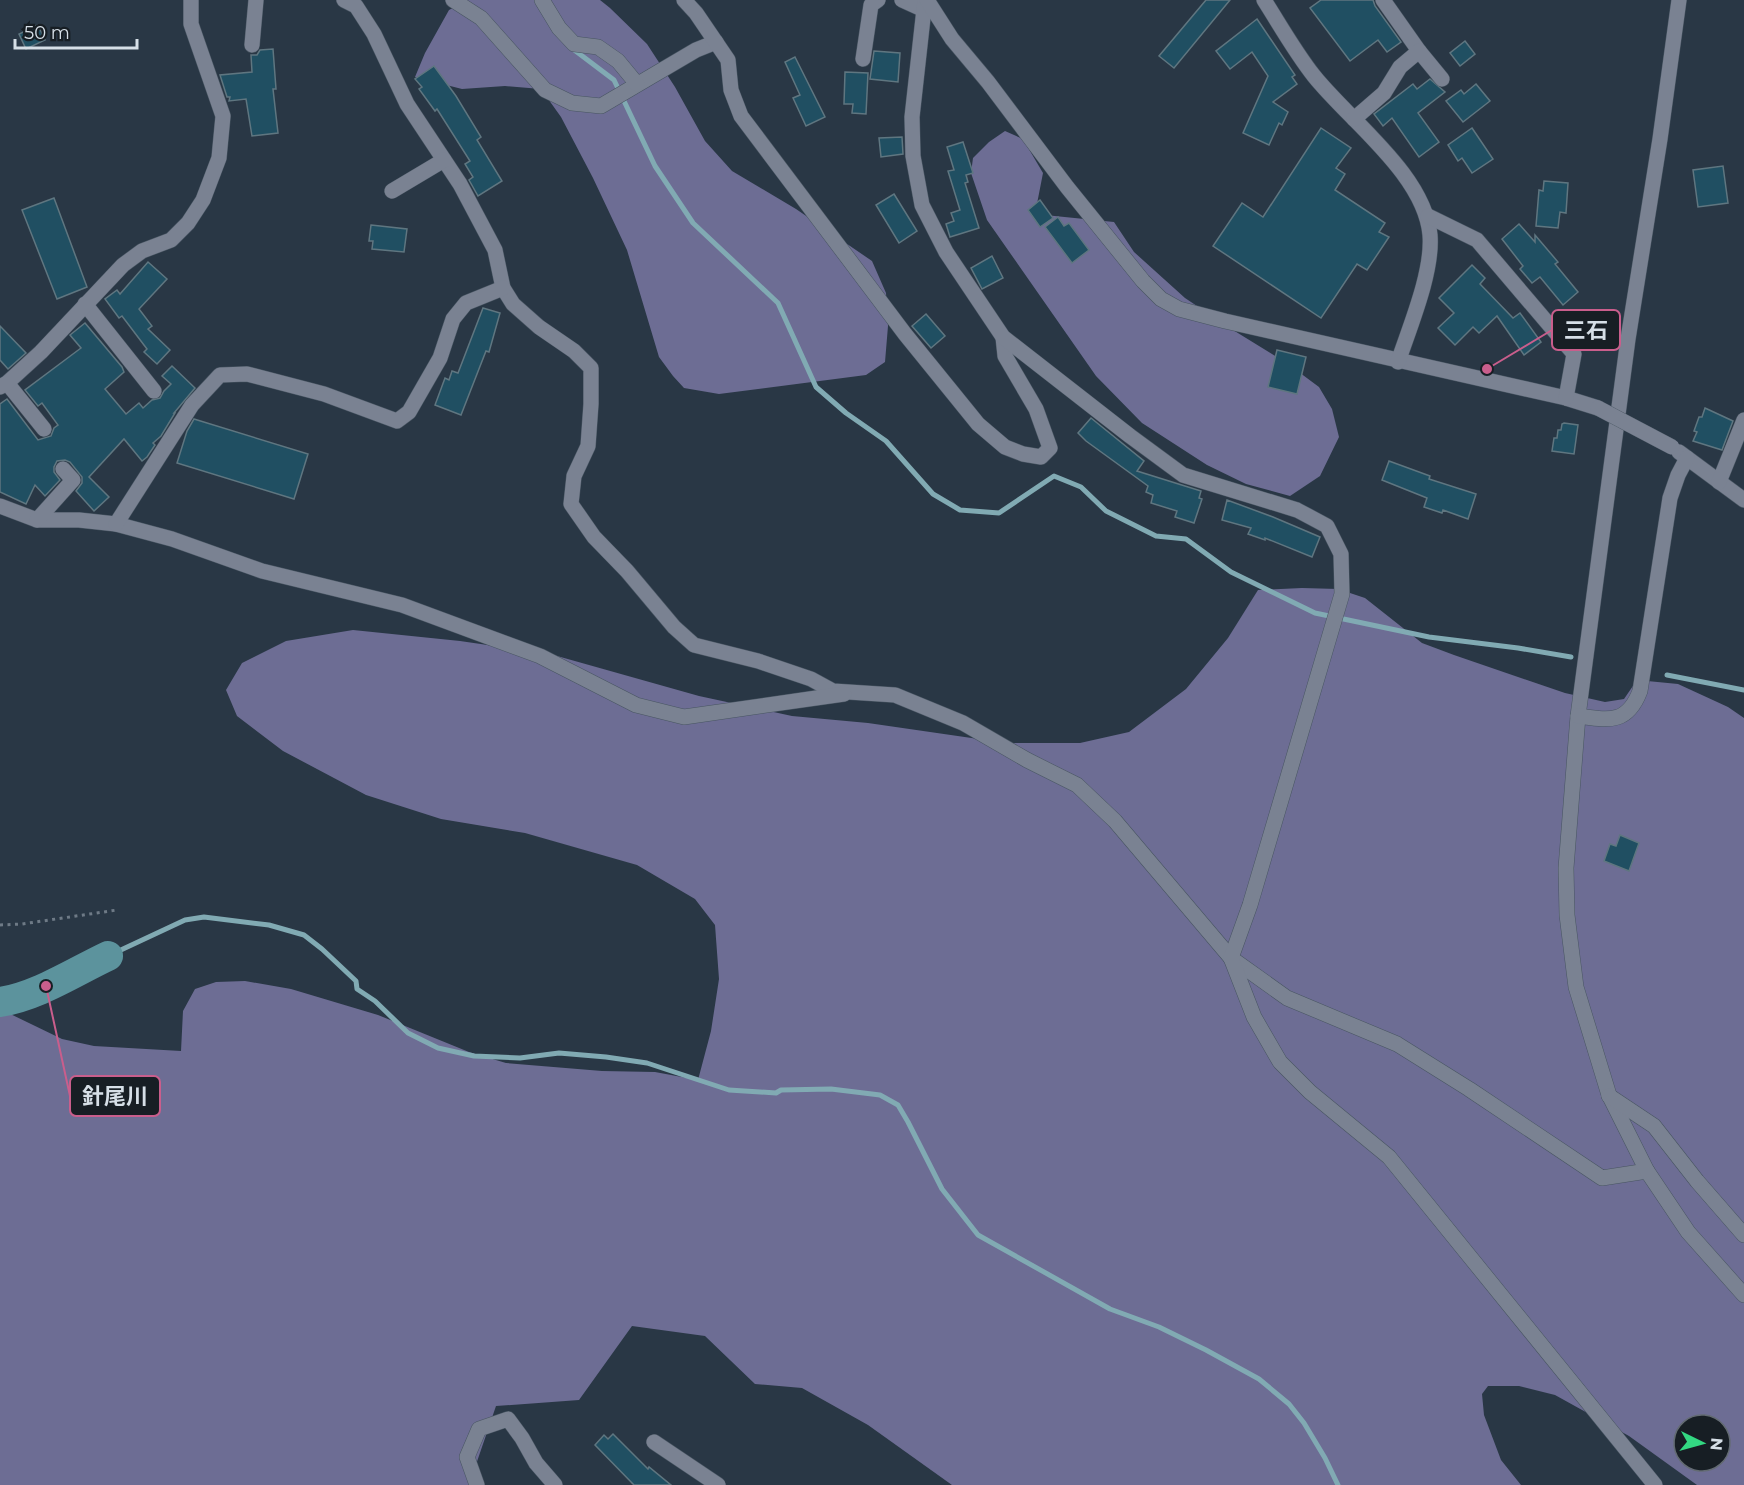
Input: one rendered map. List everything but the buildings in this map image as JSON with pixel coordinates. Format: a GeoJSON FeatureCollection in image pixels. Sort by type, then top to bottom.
{"type":"FeatureCollection","features":[{"type":"Feature","properties":{"kind":"street"},"geometry":{"type":"LineString","coordinates":[[44,429],[4,385],[41,352],[123,265],[142,251],[171,240],[188,223],[203,200],[219,158],[223,116],[192,24],[191,0]]}},
{"type":"Feature","properties":{"kind":"street"},"geometry":{"type":"LineString","coordinates":[[252,45],[256,0]]}},
{"type":"Feature","properties":{"kind":"street"},"geometry":{"type":"LineString","coordinates":[[344,0],[356,6],[374,34],[407,105],[460,184],[495,250],[503,288],[513,303],[539,327],[574,351],[591,368],[588,446],[574,476],[571,504],[594,537],[627,571],[674,627],[694,645],[758,661],[811,679],[833,691],[895,695],[963,723],[1027,760],[1077,785],[1115,821],[1232,957],[1287,998],[1397,1044],[1602,1178],[1647,1171]]}},
{"type":"Feature","properties":{"kind":"street"},"geometry":{"type":"LineString","coordinates":[[453,0],[482,18],[545,90],[572,103],[601,106],[696,50],[716,42]]}},
{"type":"Feature","properties":{"kind":"street"},"geometry":{"type":"LineString","coordinates":[[542,0],[560,28],[574,44],[597,47],[618,61],[634,85]]}},
{"type":"Feature","properties":{"kind":"street"},"geometry":{"type":"LineString","coordinates":[[684,0],[696,13],[728,60],[731,90],[741,116],[905,334],[978,424],[1005,447],[1023,454],[1041,457],[1050,448],[1036,410],[1005,356],[1003,338]]}},
{"type":"Feature","properties":{"kind":"street"},"geometry":{"type":"LineString","coordinates":[[863,59],[871,5],[878,0]]}},
{"type":"Feature","properties":{"kind":"street"},"geometry":{"type":"LineString","coordinates":[[902,0],[925,3],[1067,187],[1143,281],[1161,299],[1179,309],[1213,318],[1398,362],[1566,398],[1598,408],[1672,447],[1731,485],[1744,500]]}},
{"type":"Feature","properties":{"kind":"street"},"geometry":{"type":"LineString","coordinates":[[1263,0],[1315,76],[1405,176],[1420,198],[1428,216],[1431,237],[1428,260],[1418,304],[1398,362]]}},
{"type":"Feature","properties":{"kind":"street"},"geometry":{"type":"LineString","coordinates":[[1383,0],[1442,79]]}},
{"type":"Feature","properties":{"kind":"street"},"geometry":{"type":"LineString","coordinates":[[1678,0],[1660,139],[1628,339],[1578,716],[1566,868],[1567,915],[1576,987],[1609,1095],[1647,1171],[1688,1232],[1744,1295]]}},
{"type":"Feature","properties":{"kind":"street"},"geometry":{"type":"LineString","coordinates":[[925,3],[912,117],[913,156],[922,205],[946,252],[1003,338],[1183,475],[1297,510],[1327,526],[1341,554],[1342,594],[1250,905],[1232,957],[1254,1017],[1280,1062],[1310,1092],[1389,1157],[1655,1485]]}},
{"type":"Feature","properties":{"kind":"street"},"geometry":{"type":"LineString","coordinates":[[1354,119],[1384,93],[1400,67],[1419,51]]}},
{"type":"Feature","properties":{"kind":"street"},"geometry":{"type":"LineString","coordinates":[[392,191],[444,160]]}},
{"type":"Feature","properties":{"kind":"street"},"geometry":{"type":"LineString","coordinates":[[1428,216],[1477,240],[1574,354],[1566,398]]}},
{"type":"Feature","properties":{"kind":"street"},"geometry":{"type":"LineString","coordinates":[[116,524],[192,405],[220,375],[247,374],[324,394],[397,421],[409,412],[440,358],[453,319],[466,303],[503,288]]}},
{"type":"Feature","properties":{"kind":"street"},"geometry":{"type":"LineString","coordinates":[[85,304],[154,391]]}},
{"type":"Feature","properties":{"kind":"street"},"geometry":{"type":"LineString","coordinates":[[1731,485],[1744,420]]}},
{"type":"Feature","properties":{"kind":"street"},"geometry":{"type":"LineString","coordinates":[[1578,716],[1609,720],[1621,716],[1634,705],[1640,691],[1670,498],[1687,458]]}},
{"type":"Feature","properties":{"kind":"street"},"geometry":{"type":"LineString","coordinates":[[37,520],[73,480],[63,469]]}},
{"type":"Feature","properties":{"kind":"street"},"geometry":{"type":"LineString","coordinates":[[0,506],[37,520],[79,520],[116,524],[172,539],[262,571],[402,605],[540,656],[636,705],[684,717],[859,692]]}},
{"type":"Feature","properties":{"kind":"street"},"geometry":{"type":"LineString","coordinates":[[1609,1095],[1654,1126],[1697,1181],[1744,1235]]}},
{"type":"Feature","properties":{"kind":"street"},"geometry":{"type":"LineString","coordinates":[[477,1485],[467,1457],[479,1429],[508,1419],[536,1463],[555,1485]]}},
{"type":"Feature","properties":{"kind":"street"},"geometry":{"type":"LineString","coordinates":[[654,1442],[718,1485]]}},
{"type":"Feature","properties":{"kind":"path"},"geometry":{"type":"LineString","coordinates":[[0,925],[22,924],[117,910]]}},
{"type":"Feature","properties":{"kind":"shaded area"},"geometry":{"type":"Polygon","coordinates":[[[468,0],[600,0],[610,8],[647,44],[675,87],[705,141],[732,171],[796,209],[872,261],[886,293],[888,326],[885,362],[866,375],[719,394],[684,388],[659,357],[627,250],[561,117],[541,89],[505,86],[462,89],[415,77],[425,53],[449,10],[468,0]]]}},
{"type":"Feature","properties":{"kind":"shaded area"},"geometry":{"type":"Polygon","coordinates":[[[1005,131],[1023,139],[1043,173],[1035,214],[1114,222],[1134,252],[1185,298],[1288,364],[1319,387],[1332,409],[1339,437],[1320,476],[1290,496],[1246,484],[1207,465],[1142,423],[1096,376],[987,220],[971,173],[973,158],[989,142],[1005,131]]]}},
{"type":"Feature","properties":{"kind":"shaded area"},"geometry":{"type":"Polygon","coordinates":[[[1338,589],[1365,598],[1422,643],[1565,693],[1605,702],[1624,699],[1637,680],[1678,684],[1728,707],[1744,718],[1744,1485],[1697,1485],[1680,1473],[1732,1473],[1732,1413],[1672,1413],[1672,1467],[1629,1436],[1555,1395],[1519,1386],[1488,1386],[1482,1394],[1484,1415],[1501,1460],[1521,1485],[952,1485],[868,1425],[802,1388],[755,1384],[705,1336],[632,1326],[579,1400],[496,1406],[469,1485],[0,1485],[0,1009],[62,1039],[94,1046],[181,1051],[183,1011],[195,989],[216,982],[245,981],[291,989],[378,1015],[469,1052],[506,1063],[602,1071],[655,1072],[698,1080],[711,1031],[719,979],[715,925],[695,899],[637,865],[525,833],[441,819],[366,795],[283,751],[237,716],[226,690],[242,663],[286,641],[353,630],[460,641],[550,654],[699,696],[792,716],[868,723],[1006,743],[1080,743],[1129,732],[1186,689],[1228,638],[1258,590],[1338,589]]]}},
{"type":"Feature","properties":{"kind":"waterway"},"geometry":{"type":"LineString","coordinates":[[573,49],[614,80],[655,166],[693,223],[778,303],[816,387],[846,413],[886,441],[933,494],[960,510],[999,513],[1054,476],[1081,487],[1106,511],[1156,536],[1186,539],[1231,572],[1315,613],[1429,637],[1571,657]]}},
{"type":"Feature","properties":{"kind":"waterway"},"geometry":{"type":"LineString","coordinates":[[1667,675],[1744,690]]}},
{"type":"Feature","properties":{"kind":"waterway"},"geometry":{"type":"LineString","coordinates":[[108,956],[185,920],[204,917],[269,925],[304,935],[356,981],[357,989],[375,1001],[408,1033],[438,1048],[474,1056],[520,1058],[559,1053],[606,1057],[647,1063],[729,1090],[776,1093],[781,1090],[831,1089],[880,1095],[898,1105],[942,1189],[978,1235],[1110,1309],[1159,1327],[1259,1379],[1289,1404],[1304,1423],[1338,1485]]}},
{"type":"Feature","properties":{"kind":"waterway"},"geometry":{"type":"LineString","coordinates":[[0,1002],[28,995],[108,956]]}},
{"type":"Feature","properties":{"kind":"place","name":"三石"},"geometry":{"type":"Point","coordinates":[1487,369]}},
{"type":"Feature","properties":{"kind":"place","name":"針尾川"},"geometry":{"type":"Point","coordinates":[46,986]}}]}
